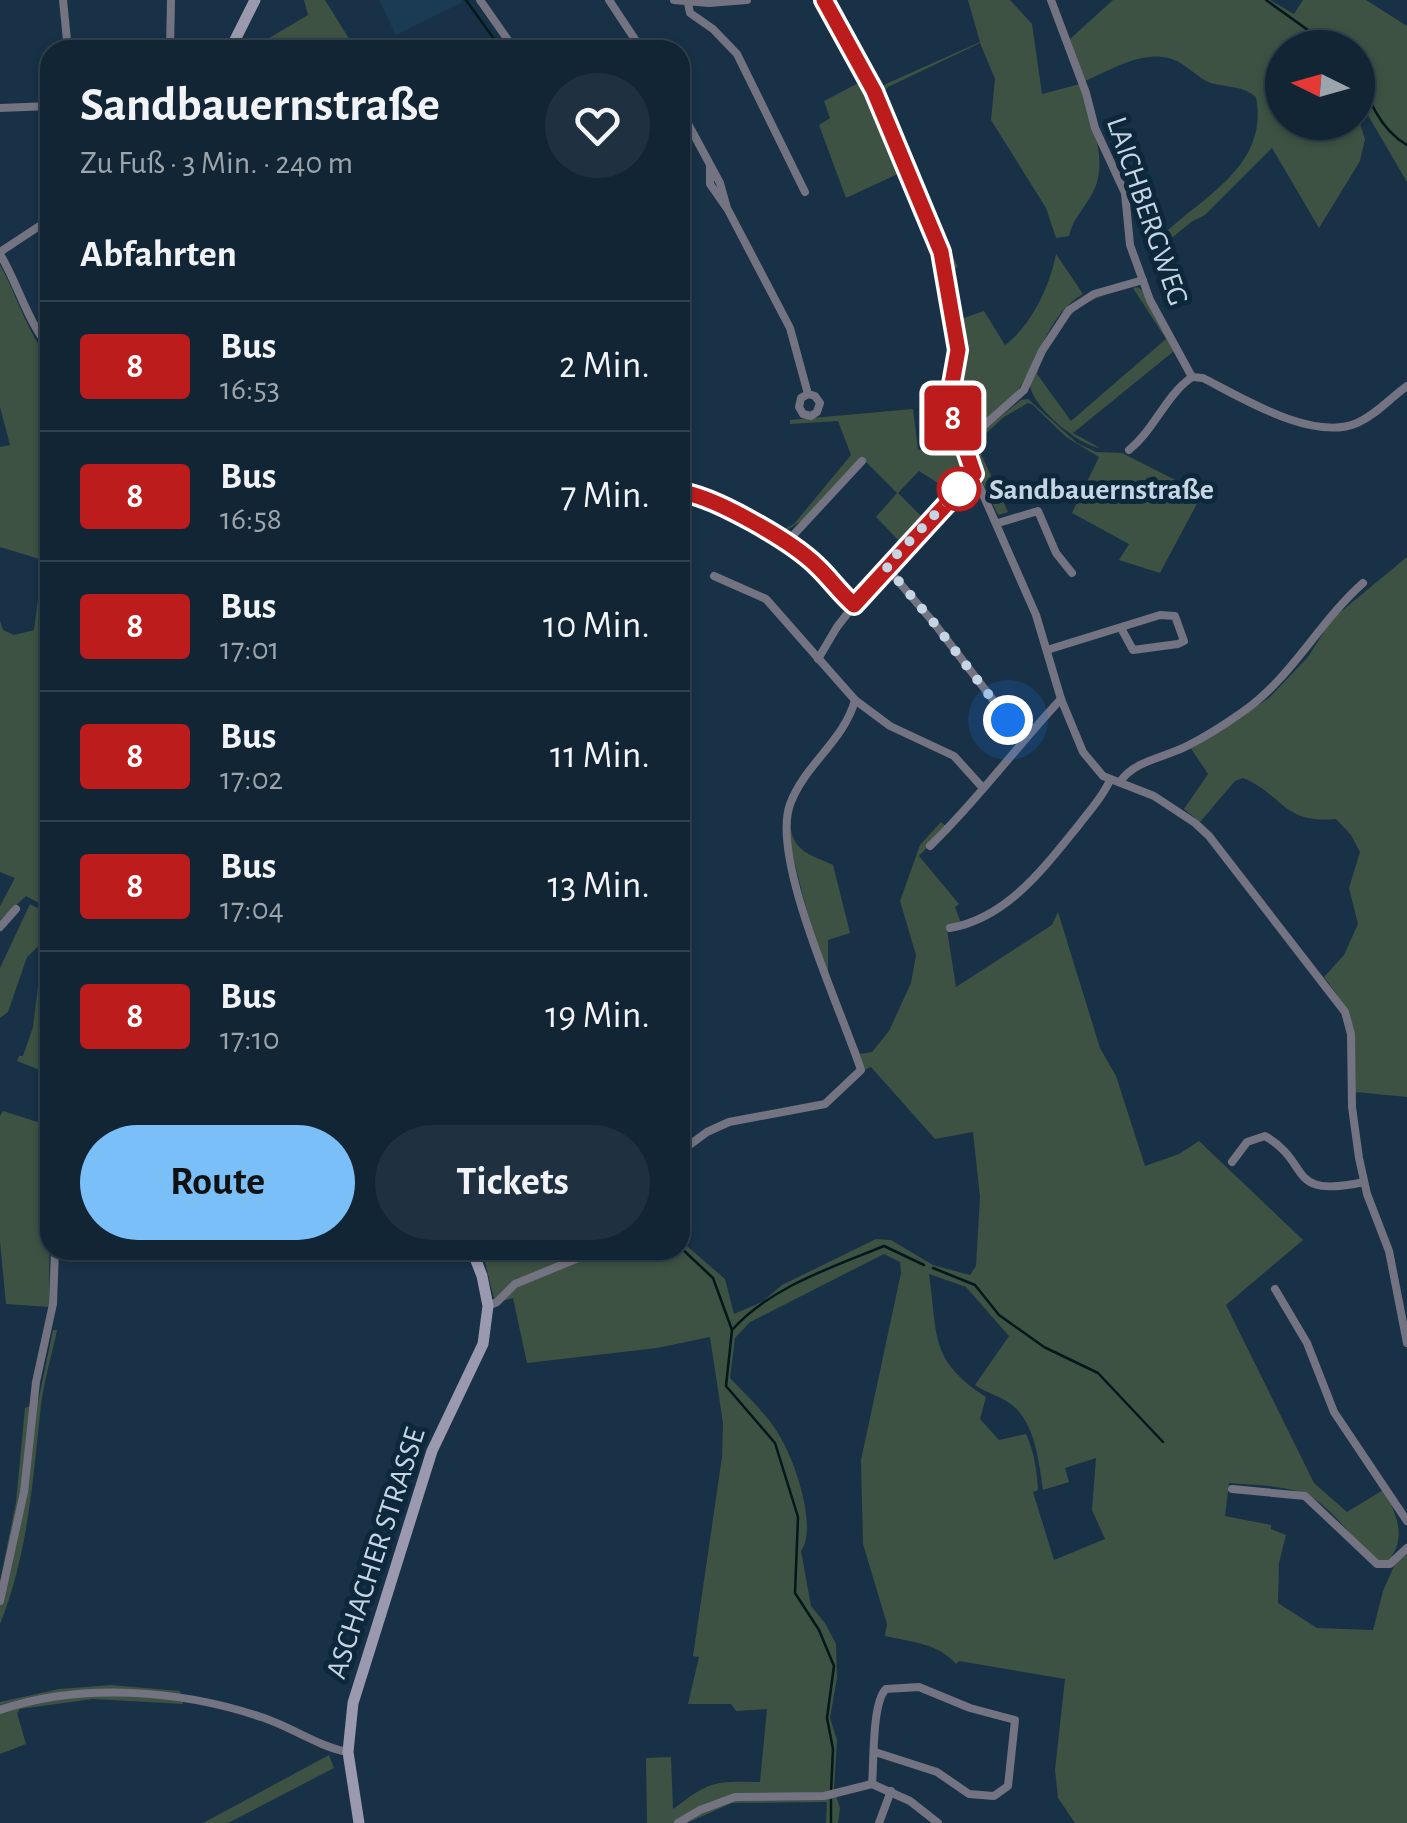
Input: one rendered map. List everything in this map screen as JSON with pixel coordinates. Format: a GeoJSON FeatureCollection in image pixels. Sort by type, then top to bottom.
{"type":"FeatureCollection","features":[{"type":"Feature","properties":{"kind":"street"},"geometry":{"type":"LineString","coordinates":[[63,0],[67,40]]}},
{"type":"Feature","properties":{"kind":"street"},"geometry":{"type":"LineString","coordinates":[[170,40],[171,0]]}},
{"type":"Feature","properties":{"kind":"street"},"geometry":{"type":"LineString","coordinates":[[235,40],[256,0]]}},
{"type":"Feature","properties":{"kind":"street"},"geometry":{"type":"LineString","coordinates":[[480,0],[508,40]]}},
{"type":"Feature","properties":{"kind":"street"},"geometry":{"type":"LineString","coordinates":[[608,0],[635,40]]}},
{"type":"Feature","properties":{"kind":"street"},"geometry":{"type":"LineString","coordinates":[[674,0],[747,0]]}},
{"type":"Feature","properties":{"kind":"street"},"geometry":{"type":"LineString","coordinates":[[824,0],[874,91],[941,252],[958,350],[949,401],[962,444],[998,523],[1084,752],[1096,770],[1175,809],[1209,836],[1345,1012],[1351,1034],[1352,1107],[1364,1182],[1389,1251],[1407,1343]]}},
{"type":"Feature","properties":{"kind":"street","name":"LAICHBERGWEG"},"geometry":{"type":"LineString","coordinates":[[1051,0],[1086,92],[1095,128],[1126,194],[1130,245],[1150,300],[1192,377]]}},
{"type":"Feature","properties":{"kind":"street"},"geometry":{"type":"LineString","coordinates":[[688,3],[690,13],[713,29],[737,54],[805,192]]}},
{"type":"Feature","properties":{"kind":"street"},"geometry":{"type":"LineString","coordinates":[[0,108],[40,106]]}},
{"type":"Feature","properties":{"kind":"street"},"geometry":{"type":"LineString","coordinates":[[690,128],[710,167],[710,184],[727,208],[790,328],[808,394]]}},
{"type":"Feature","properties":{"kind":"street"},"geometry":{"type":"LineString","coordinates":[[40,226],[0,253],[40,334]]}},
{"type":"Feature","properties":{"kind":"street"},"geometry":{"type":"LineString","coordinates":[[962,444],[1024,390],[1042,351],[1069,310],[1094,294],[1144,280]]}},
{"type":"Feature","properties":{"kind":"street"},"geometry":{"type":"LineString","coordinates":[[1129,450],[1151,428],[1173,394],[1192,377],[1203,378],[1289,421],[1336,427],[1364,420],[1407,386]]}},
{"type":"Feature","properties":{"kind":"street"},"geometry":{"type":"LineString","coordinates":[[786,543],[862,461]]}},
{"type":"Feature","properties":{"kind":"street"},"geometry":{"type":"LineString","coordinates":[[818,659],[886,566],[974,474]]}},
{"type":"Feature","properties":{"kind":"street"},"geometry":{"type":"LineString","coordinates":[[690,495],[786,543],[814,562],[854,605]]}},
{"type":"Feature","properties":{"kind":"street"},"geometry":{"type":"LineString","coordinates":[[998,523],[1038,511],[1056,553],[1072,573]]}},
{"type":"Feature","properties":{"kind":"street"},"geometry":{"type":"LineString","coordinates":[[886,566],[1023,739]]}},
{"type":"Feature","properties":{"kind":"street"},"geometry":{"type":"LineString","coordinates":[[714,576],[766,599],[856,700],[890,726],[954,756],[982,787]]}},
{"type":"Feature","properties":{"kind":"street"},"geometry":{"type":"LineString","coordinates":[[950,928],[985,916],[1024,888],[1115,781],[1190,744],[1265,695],[1293,668],[1337,606],[1362,584]]}},
{"type":"Feature","properties":{"kind":"street"},"geometry":{"type":"LineString","coordinates":[[1047,650],[1121,628],[1168,615],[1175,616],[1184,636],[1178,644],[1133,650],[1121,628]]}},
{"type":"Feature","properties":{"kind":"street"},"geometry":{"type":"LineString","coordinates":[[930,846],[1061,699]]}},
{"type":"Feature","properties":{"kind":"street"},"geometry":{"type":"LineString","coordinates":[[690,1145],[729,1122],[825,1104],[861,1070],[813,944],[789,848],[786,820],[798,787],[848,722],[856,700]]}},
{"type":"Feature","properties":{"kind":"street"},"geometry":{"type":"LineString","coordinates":[[0,927],[16,909]]}},
{"type":"Feature","properties":{"kind":"street"},"geometry":{"type":"LineString","coordinates":[[1232,1162],[1248,1142],[1265,1136],[1314,1185],[1334,1188],[1364,1182]]}},
{"type":"Feature","properties":{"kind":"street"},"geometry":{"type":"LineString","coordinates":[[0,1600],[24,1492],[36,1382],[53,1304],[55,1260]]}},
{"type":"Feature","properties":{"kind":"street","name":"ASCHACHER STRASSE"},"geometry":{"type":"LineString","coordinates":[[359,1823],[348,1752],[350,1718],[363,1664],[432,1451],[480,1355],[488,1306],[476,1260]]}},
{"type":"Feature","properties":{"kind":"street"},"geometry":{"type":"LineString","coordinates":[[488,1306],[526,1279],[579,1260]]}},
{"type":"Feature","properties":{"kind":"street"},"geometry":{"type":"LineString","coordinates":[[1275,1289],[1307,1343],[1334,1412],[1407,1522]]}},
{"type":"Feature","properties":{"kind":"street"},"geometry":{"type":"LineString","coordinates":[[1232,1489],[1305,1496],[1377,1564],[1390,1564],[1407,1548]]}},
{"type":"Feature","properties":{"kind":"street"},"geometry":{"type":"LineString","coordinates":[[872,1784],[878,1700],[886,1689],[919,1687],[970,1708],[1015,1720],[1008,1786],[994,1796],[969,1794],[937,1772],[875,1752]]}},
{"type":"Feature","properties":{"kind":"street"},"geometry":{"type":"LineString","coordinates":[[0,1710],[82,1694],[174,1698],[261,1717],[348,1752]]}},
{"type":"Feature","properties":{"kind":"street"},"geometry":{"type":"LineString","coordinates":[[678,1823],[735,1797],[824,1796],[872,1784],[891,1791],[938,1823]]}},
{"type":"Feature","properties":{"kind":"street"},"geometry":{"type":"LineString","coordinates":[[879,1823],[891,1791]]}},
{"type":"Feature","properties":{"kind":"shaded area"},"geometry":{"type":"Polygon","coordinates":[[[379,0],[462,0],[463,2],[396,35],[379,0]]]}},
{"type":"Feature","properties":{"kind":"green space"},"geometry":{"type":"Polygon","coordinates":[[[304,0],[325,0],[350,40],[266,40],[308,15],[304,0]]]}},
{"type":"Feature","properties":{"kind":"green space"},"geometry":{"type":"Polygon","coordinates":[[[968,0],[1010,0],[1032,24],[1042,94],[1080,84],[1096,139],[1099,168],[1092,194],[1069,236],[1056,238],[1046,208],[991,120],[995,79],[980,43],[888,87],[883,94],[928,206],[958,267],[951,271],[877,88],[980,42],[968,0]]]}},
{"type":"Feature","properties":{"kind":"green space"},"geometry":{"type":"Polygon","coordinates":[[[1113,0],[1270,0],[1294,14],[1303,0],[1366,0],[1407,26],[1407,182],[1375,127],[1375,30],[1265,30],[1265,140],[1365,140],[1360,161],[1319,228],[1272,148],[1205,215],[1167,242],[1163,235],[1230,177],[1243,160],[1253,142],[1256,97],[1207,81],[1166,57],[1130,61],[1085,81],[1070,39],[1113,0]]]}},
{"type":"Feature","properties":{"kind":"green space"},"geometry":{"type":"Polygon","coordinates":[[[864,80],[902,172],[846,198],[819,125],[830,118],[824,101],[864,80]]]}},
{"type":"Feature","properties":{"kind":"green space"},"geometry":{"type":"Polygon","coordinates":[[[1056,254],[1083,294],[1054,323],[1013,396],[976,427],[962,429],[956,401],[958,320],[984,311],[1005,345],[1038,304],[1056,254]]]}},
{"type":"Feature","properties":{"kind":"green space"},"geometry":{"type":"Polygon","coordinates":[[[0,265],[40,346],[40,559],[0,547],[0,447],[10,445],[0,407],[0,265]]]}},
{"type":"Feature","properties":{"kind":"green space"},"geometry":{"type":"Polygon","coordinates":[[[1137,287],[1174,351],[1073,433],[1100,448],[1080,440],[1058,424],[1040,405],[1030,386],[1041,358],[1056,330],[1077,307],[1090,300],[1104,296],[1070,316],[1047,349],[1037,374],[1071,421],[1166,339],[1133,288],[1137,287]]]}},
{"type":"Feature","properties":{"kind":"green space"},"geometry":{"type":"Polygon","coordinates":[[[1028,399],[1077,443],[1096,452],[1122,453],[1199,492],[1200,498],[1160,573],[1119,560],[1129,544],[1072,513],[1099,457],[1066,437],[1028,403],[1004,417],[982,437],[981,454],[1008,512],[997,513],[970,447],[982,431],[1021,400],[1028,399]]]}},
{"type":"Feature","properties":{"kind":"green space"},"geometry":{"type":"Polygon","coordinates":[[[913,409],[918,450],[958,446],[962,471],[952,492],[919,471],[898,493],[926,521],[902,544],[876,517],[897,493],[862,458],[809,515],[785,530],[774,532],[708,495],[690,490],[707,492],[770,527],[783,530],[794,524],[851,455],[838,421],[790,424],[790,420],[913,409]]]}},
{"type":"Feature","properties":{"kind":"green space"},"geometry":{"type":"Polygon","coordinates":[[[1407,557],[1407,1097],[1355,1092],[1353,1031],[1344,1006],[1324,977],[1344,955],[1358,924],[1349,888],[1360,852],[1351,835],[1336,819],[1294,813],[1243,778],[1235,781],[1200,822],[1184,809],[1208,774],[1190,747],[1269,698],[1308,657],[1332,619],[1407,557]]]}},
{"type":"Feature","properties":{"kind":"green space"},"geometry":{"type":"Polygon","coordinates":[[[40,583],[40,904],[26,896],[0,920],[0,906],[15,878],[0,872],[0,621],[3,630],[14,635],[34,630],[40,583]]]}},
{"type":"Feature","properties":{"kind":"green space"},"geometry":{"type":"Polygon","coordinates":[[[836,741],[799,795],[791,819],[795,842],[804,851],[833,865],[850,933],[828,940],[828,976],[791,846],[789,829],[793,802],[815,765],[836,741]]]}},
{"type":"Feature","properties":{"kind":"green space"},"geometry":{"type":"Polygon","coordinates":[[[941,822],[947,827],[919,856],[959,904],[955,907],[961,923],[948,926],[947,930],[956,987],[1052,925],[1058,912],[1100,1048],[1116,1076],[1145,1166],[1179,1154],[1199,1141],[1303,1240],[1226,1305],[1314,1483],[1347,1512],[1383,1490],[1397,1519],[1397,1546],[1386,1563],[1375,1560],[1321,1504],[1283,1488],[1229,1483],[1225,1516],[1271,1525],[1271,1529],[1286,1535],[1279,1563],[1278,1603],[1317,1628],[1373,1630],[1383,1591],[1395,1564],[1407,1552],[1407,1823],[1075,1823],[1058,1798],[1055,1770],[1065,1679],[959,1661],[956,1664],[932,1647],[885,1636],[887,1624],[863,1544],[861,1460],[901,1273],[900,1262],[884,1254],[750,1322],[735,1338],[730,1378],[780,1436],[804,1499],[807,1529],[801,1551],[811,1606],[836,1644],[837,1678],[830,1718],[837,1740],[834,1789],[840,1808],[838,1823],[826,1823],[827,1802],[732,1803],[687,1823],[647,1823],[646,1758],[671,1757],[673,1809],[714,1784],[760,1782],[767,1709],[736,1711],[731,1704],[688,1704],[699,1657],[693,1656],[722,1457],[723,1423],[710,1337],[657,1348],[527,1363],[513,1298],[495,1303],[484,1260],[690,1260],[690,1249],[725,1279],[734,1314],[762,1302],[782,1285],[876,1239],[891,1240],[933,1265],[970,1275],[976,1266],[980,1197],[973,1132],[935,1139],[871,1067],[864,1070],[828,976],[860,1054],[872,1052],[889,1031],[911,983],[916,955],[900,901],[920,845],[941,822]],[[929,1274],[940,1345],[954,1371],[986,1397],[980,1419],[999,1440],[1026,1434],[1037,1476],[1038,1490],[1033,1492],[1054,1560],[1105,1539],[1092,1510],[1096,1458],[1065,1468],[1069,1482],[1043,1490],[1035,1444],[1026,1422],[1008,1402],[975,1385],[1009,1336],[966,1287],[929,1274]]]}},
{"type":"Feature","properties":{"kind":"green space"},"geometry":{"type":"Polygon","coordinates":[[[30,904],[40,910],[40,945],[27,957],[8,1012],[0,1018],[0,968],[30,904]]]}},
{"type":"Feature","properties":{"kind":"green space"},"geometry":{"type":"Polygon","coordinates":[[[40,970],[40,1070],[17,1061],[23,1056],[33,1027],[40,970]]]}},
{"type":"Feature","properties":{"kind":"green space"},"geometry":{"type":"Polygon","coordinates":[[[3,1111],[40,1123],[40,1260],[49,1260],[49,1307],[6,1304],[0,1241],[3,1111]]]}},
{"type":"Feature","properties":{"kind":"green space"},"geometry":{"type":"Polygon","coordinates":[[[53,1330],[57,1330],[42,1396],[23,1544],[0,1624],[0,1581],[16,1502],[25,1408],[38,1402],[53,1330]]]}},
{"type":"Feature","properties":{"kind":"green space"},"geometry":{"type":"Polygon","coordinates":[[[111,1685],[180,1691],[183,1704],[93,1699],[20,1709],[17,1713],[26,1744],[0,1754],[0,1702],[59,1689],[111,1685]]]}},
{"type":"Feature","properties":{"kind":"green space"},"geometry":{"type":"Polygon","coordinates":[[[329,1755],[334,1768],[228,1823],[203,1823],[329,1755]]]}},
{"type":"Feature","properties":{"kind":"waterway"},"geometry":{"type":"LineString","coordinates":[[466,0],[495,40]]}},
{"type":"Feature","properties":{"kind":"waterway"},"geometry":{"type":"LineString","coordinates":[[1266,0],[1308,30]]}},
{"type":"Feature","properties":{"kind":"waterway"},"geometry":{"type":"LineString","coordinates":[[1375,109],[1389,130],[1407,145]]}},
{"type":"Feature","properties":{"kind":"waterway"},"geometry":{"type":"LineString","coordinates":[[732,1330],[783,1290],[884,1246],[924,1265]]}},
{"type":"Feature","properties":{"kind":"waterway"},"geometry":{"type":"LineString","coordinates":[[690,1256],[713,1278],[732,1330],[726,1386],[775,1443],[798,1517],[795,1593],[819,1630],[834,1666],[827,1718],[833,1749],[831,1792]]}},
{"type":"Feature","properties":{"kind":"waterway"},"geometry":{"type":"LineString","coordinates":[[933,1268],[975,1285],[999,1315],[1044,1347],[1098,1373],[1163,1442]]}},
{"type":"Feature","properties":{"kind":"waterway"},"geometry":{"type":"LineString","coordinates":[[831,1800],[831,1823]]}},
{"type":"Feature","properties":{"kind":"bus line","name":"8"},"geometry":{"type":"LineString","coordinates":[[690,494],[786,543],[814,562],[854,605],[974,474],[949,401],[958,338],[941,252],[874,91],[824,0]]}},
{"type":"Feature","properties":{"kind":"place","name":"Sandbauernstraße"},"geometry":{"type":"Point","coordinates":[959,489]}},
{"type":"Feature","properties":{"kind":"route"},"geometry":{"type":"LineString","coordinates":[[959,489],[886,566],[1008,720]]}}]}
